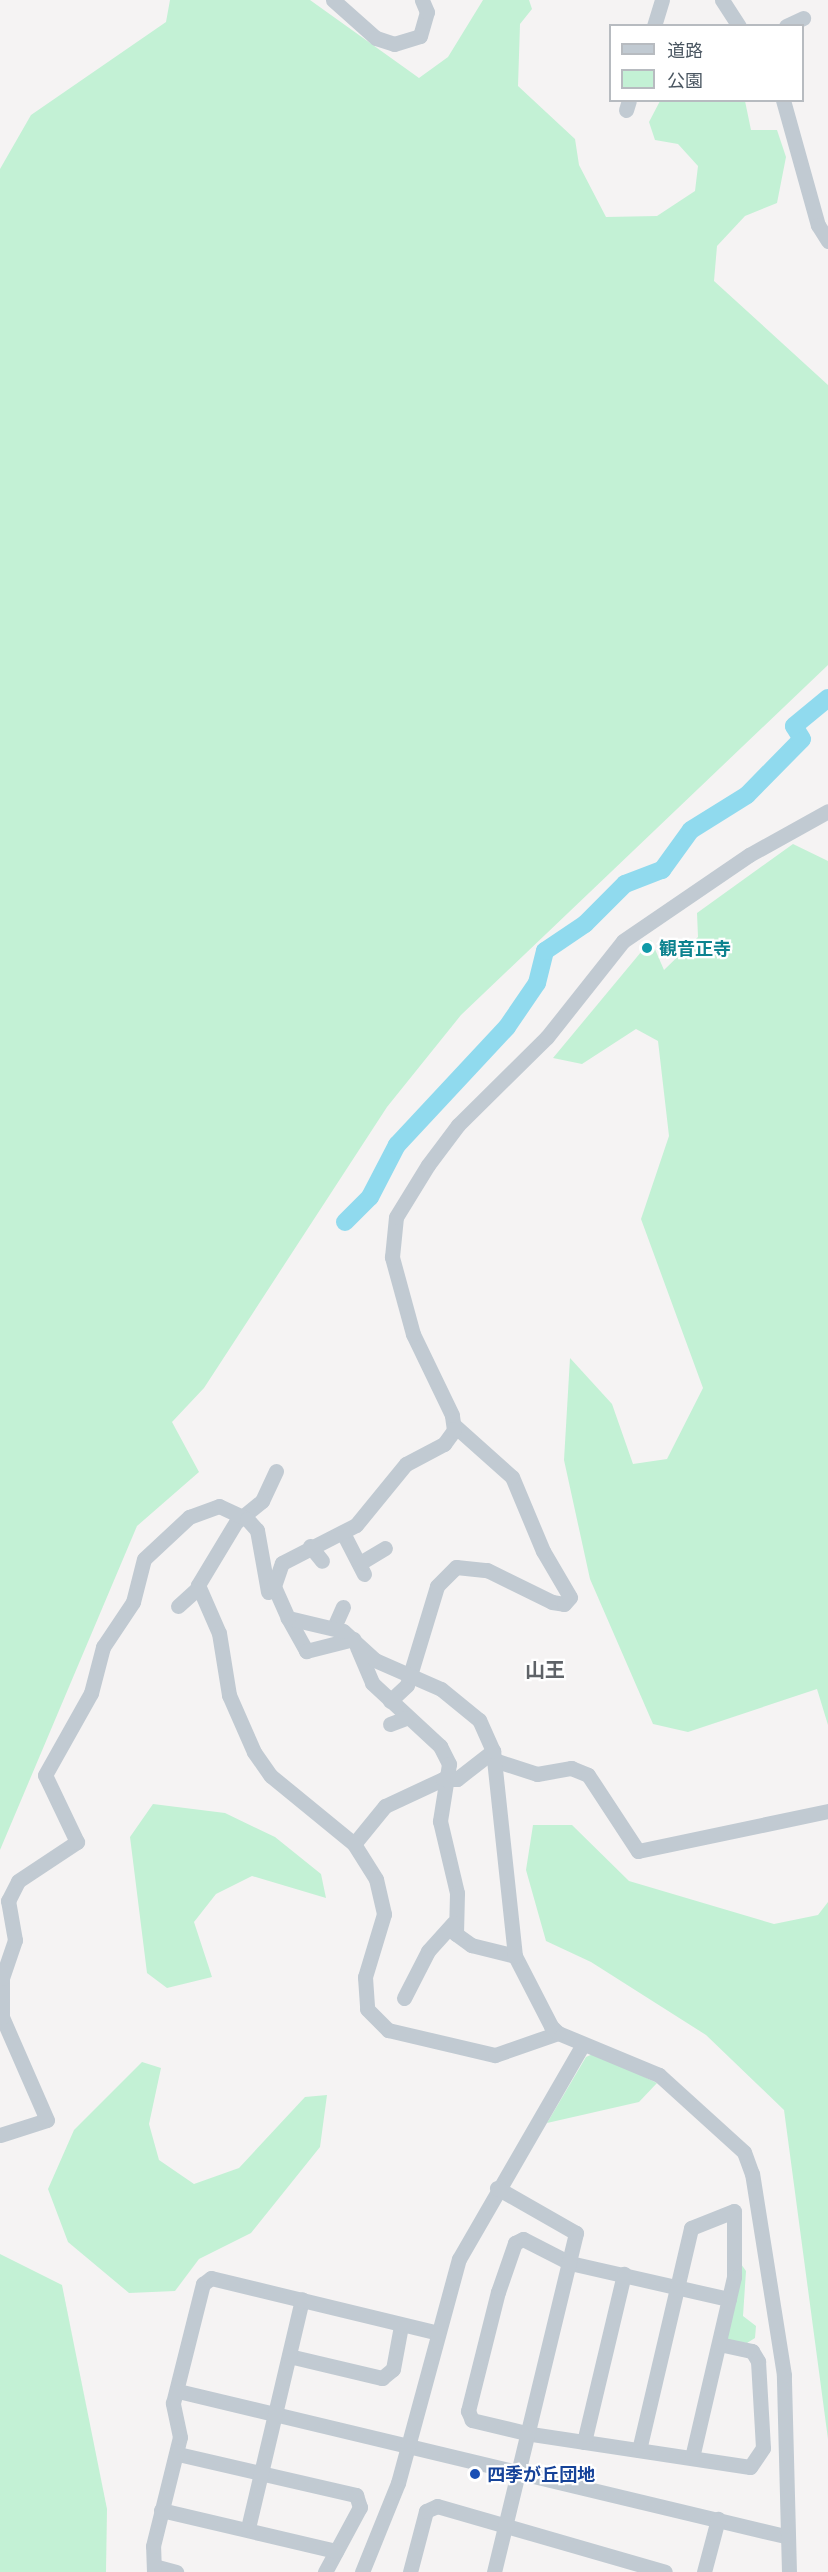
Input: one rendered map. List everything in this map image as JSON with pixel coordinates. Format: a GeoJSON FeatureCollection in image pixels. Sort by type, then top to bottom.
{"type":"FeatureCollection","features":[{"type":"Feature","properties":{"kind":"street"},"geometry":{"type":"LineString","coordinates":[[333,0],[376,38],[394,44],[420,36],[427,12],[422,0]]}},
{"type":"Feature","properties":{"kind":"street"},"geometry":{"type":"LineString","coordinates":[[655,24],[662,0]]}},
{"type":"Feature","properties":{"kind":"street"},"geometry":{"type":"LineString","coordinates":[[722,0],[738,24]]}},
{"type":"Feature","properties":{"kind":"street"},"geometry":{"type":"LineString","coordinates":[[790,24],[802,18]]}},
{"type":"Feature","properties":{"kind":"street"},"geometry":{"type":"LineString","coordinates":[[784,102],[818,225],[828,241]]}},
{"type":"Feature","properties":{"kind":"street"},"geometry":{"type":"LineString","coordinates":[[390,1701],[407,1685],[408,1676],[428,1629],[437,1586],[456,1567],[487,1570],[552,1602],[564,1604],[570,1597],[543,1551],[512,1477],[455,1426],[399,1291],[392,1234],[403,1203],[458,1125],[547,1037],[623,941],[748,855],[828,811]]}},
{"type":"Feature","properties":{"kind":"street"},"geometry":{"type":"LineString","coordinates":[[355,1641],[306,1652],[274,1596],[276,1574],[282,1563],[310,1546],[343,1533],[406,1464],[444,1444],[455,1426]]}},
{"type":"Feature","properties":{"kind":"street"},"geometry":{"type":"LineString","coordinates":[[276,1471],[262,1502],[243,1516],[198,1578],[198,1588],[219,1633],[230,1695],[254,1752],[272,1776],[354,1844],[382,1898],[364,1996],[377,2023],[495,2055],[558,2033]]}},
{"type":"Feature","properties":{"kind":"street"},"geometry":{"type":"LineString","coordinates":[[0,2135],[47,2120],[2,2007],[2,1978],[15,1940],[11,1890],[34,1868],[77,1842],[45,1774],[91,1693],[103,1647],[128,1612],[144,1560],[199,1510],[219,1506],[243,1516],[257,1530],[270,1606],[284,1615],[334,1627],[355,1641],[375,1660],[462,1705],[485,1729],[494,1756],[515,1956],[558,2033],[659,2075],[744,2152],[752,2174],[784,2375],[785,2536],[789,2572]]}},
{"type":"Feature","properties":{"kind":"street"},"geometry":{"type":"LineString","coordinates":[[343,1533],[362,1568],[385,1548]]}},
{"type":"Feature","properties":{"kind":"street"},"geometry":{"type":"LineString","coordinates":[[310,1546],[322,1561]]}},
{"type":"Feature","properties":{"kind":"street"},"geometry":{"type":"LineString","coordinates":[[178,1606],[198,1588]]}},
{"type":"Feature","properties":{"kind":"street"},"geometry":{"type":"LineString","coordinates":[[334,1627],[343,1607]]}},
{"type":"Feature","properties":{"kind":"street"},"geometry":{"type":"LineString","coordinates":[[355,1641],[365,1671],[406,1718],[440,1746],[449,1764],[440,1821],[458,1893],[453,1923],[428,1951],[404,1998]]}},
{"type":"Feature","properties":{"kind":"street"},"geometry":{"type":"LineString","coordinates":[[390,1724],[406,1718]]}},
{"type":"Feature","properties":{"kind":"street"},"geometry":{"type":"LineString","coordinates":[[354,1844],[385,1806],[457,1779],[494,1756]]}},
{"type":"Feature","properties":{"kind":"street"},"geometry":{"type":"LineString","coordinates":[[494,1756],[537,1774],[571,1768],[588,1774],[638,1851],[828,1811]]}},
{"type":"Feature","properties":{"kind":"street"},"geometry":{"type":"LineString","coordinates":[[453,1923],[463,1941],[515,1956]]}},
{"type":"Feature","properties":{"kind":"street"},"geometry":{"type":"LineString","coordinates":[[362,2572],[408,2445],[435,2332],[459,2259],[497,2188],[583,2044]]}},
{"type":"Feature","properties":{"kind":"street"},"geometry":{"type":"LineString","coordinates":[[494,2572],[526,2433],[570,2263],[574,2227],[497,2188]]}},
{"type":"Feature","properties":{"kind":"street"},"geometry":{"type":"LineString","coordinates":[[639,2450],[691,2228],[734,2211],[736,2262],[692,2457]]}},
{"type":"Feature","properties":{"kind":"street"},"geometry":{"type":"LineString","coordinates":[[718,2344],[753,2351],[758,2361],[763,2448],[750,2467],[526,2433],[472,2420],[468,2411],[498,2292],[515,2243],[523,2239],[570,2263],[678,2286],[729,2300]]}},
{"type":"Feature","properties":{"kind":"street"},"geometry":{"type":"LineString","coordinates":[[584,2442],[624,2274]]}},
{"type":"Feature","properties":{"kind":"street"},"geometry":{"type":"LineString","coordinates":[[176,2572],[154,2569],[161,2510],[178,2454],[180,2424],[173,2403],[178,2391],[203,2284],[211,2278],[302,2299],[401,2326],[435,2332]]}},
{"type":"Feature","properties":{"kind":"street"},"geometry":{"type":"LineString","coordinates":[[248,2528],[302,2299]]}},
{"type":"Feature","properties":{"kind":"street"},"geometry":{"type":"LineString","coordinates":[[289,2356],[382,2378],[393,2369],[401,2326]]}},
{"type":"Feature","properties":{"kind":"street"},"geometry":{"type":"LineString","coordinates":[[178,2391],[785,2536]]}},
{"type":"Feature","properties":{"kind":"street"},"geometry":{"type":"LineString","coordinates":[[178,2454],[356,2495],[360,2507],[325,2572]]}},
{"type":"Feature","properties":{"kind":"street"},"geometry":{"type":"LineString","coordinates":[[410,2572],[426,2511],[437,2506],[665,2572]]}},
{"type":"Feature","properties":{"kind":"street"},"geometry":{"type":"LineString","coordinates":[[161,2510],[248,2528],[336,2551]]}},
{"type":"Feature","properties":{"kind":"street"},"geometry":{"type":"LineString","coordinates":[[704,2572],[718,2519]]}},
{"type":"Feature","properties":{"kind":"green space"},"geometry":{"type":"Polygon","coordinates":[[[170,0],[310,0],[419,78],[448,57],[483,0],[529,0],[532,9],[520,24],[518,86],[575,139],[579,165],[606,217],[657,216],[695,191],[698,166],[678,144],[655,140],[649,122],[659,102],[745,102],[751,130],[777,130],[786,157],[777,203],[745,216],[717,246],[714,281],[828,385],[828,665],[461,1015],[387,1107],[204,1388],[172,1422],[199,1472],[137,1526],[0,1850],[0,169],[31,115],[166,22],[170,0]]]}},
{"type":"Feature","properties":{"kind":"green space"},"geometry":{"type":"Polygon","coordinates":[[[793,844],[828,861],[828,1725],[817,1689],[688,1732],[653,1724],[590,1579],[564,1460],[570,1358],[612,1404],[633,1464],[667,1459],[703,1388],[641,1219],[669,1136],[658,1041],[636,1029],[582,1064],[553,1058],[651,940],[664,970],[698,937],[697,913],[793,844]]]}},
{"type":"Feature","properties":{"kind":"green space"},"geometry":{"type":"Polygon","coordinates":[[[153,1804],[225,1813],[275,1837],[321,1874],[326,1898],[252,1876],[216,1894],[194,1922],[212,1977],[167,1988],[147,1973],[130,1837],[153,1804]]]}},
{"type":"Feature","properties":{"kind":"green space"},"geometry":{"type":"Polygon","coordinates":[[[533,1825],[572,1825],[629,1881],[774,1924],[818,1915],[828,1902],[828,2439],[784,2110],[706,2035],[591,1962],[546,1941],[526,1870],[533,1825]]]}},
{"type":"Feature","properties":{"kind":"green space"},"geometry":{"type":"Polygon","coordinates":[[[595,2053],[657,2083],[639,2102],[547,2123],[586,2057],[595,2053]]]}},
{"type":"Feature","properties":{"kind":"green space"},"geometry":{"type":"Polygon","coordinates":[[[142,2062],[161,2068],[149,2124],[159,2160],[194,2184],[239,2168],[305,2097],[327,2095],[320,2147],[251,2233],[199,2259],[175,2291],[129,2293],[68,2242],[48,2189],[74,2130],[142,2062]]]}},
{"type":"Feature","properties":{"kind":"green space"},"geometry":{"type":"Polygon","coordinates":[[[0,2254],[62,2285],[107,2509],[106,2572],[0,2572],[0,2254]]]}},
{"type":"Feature","properties":{"kind":"green space"},"geometry":{"type":"Polygon","coordinates":[[[741,2264],[746,2271],[743,2316],[756,2326],[755,2338],[747,2343],[729,2341],[725,2335],[741,2264]]]}},
{"type":"Feature","properties":{"kind":"waterway"},"geometry":{"type":"LineString","coordinates":[[345,1222],[370,1197],[397,1145],[507,1027],[537,983],[545,951],[585,924],[625,884],[662,870],[691,830],[747,795],[802,739],[794,726],[828,698]]}},
{"type":"Feature","properties":{"kind":"place","name":"観音正寺"},"geometry":{"type":"Point","coordinates":[647,948]}},
{"type":"Feature","properties":{"kind":"place","name":"四季が丘団地"},"geometry":{"type":"Point","coordinates":[475,2474]}},
{"type":"Feature","properties":{"kind":"district","name":"山王"},"geometry":{"type":"Point","coordinates":[545,1669]}}]}
